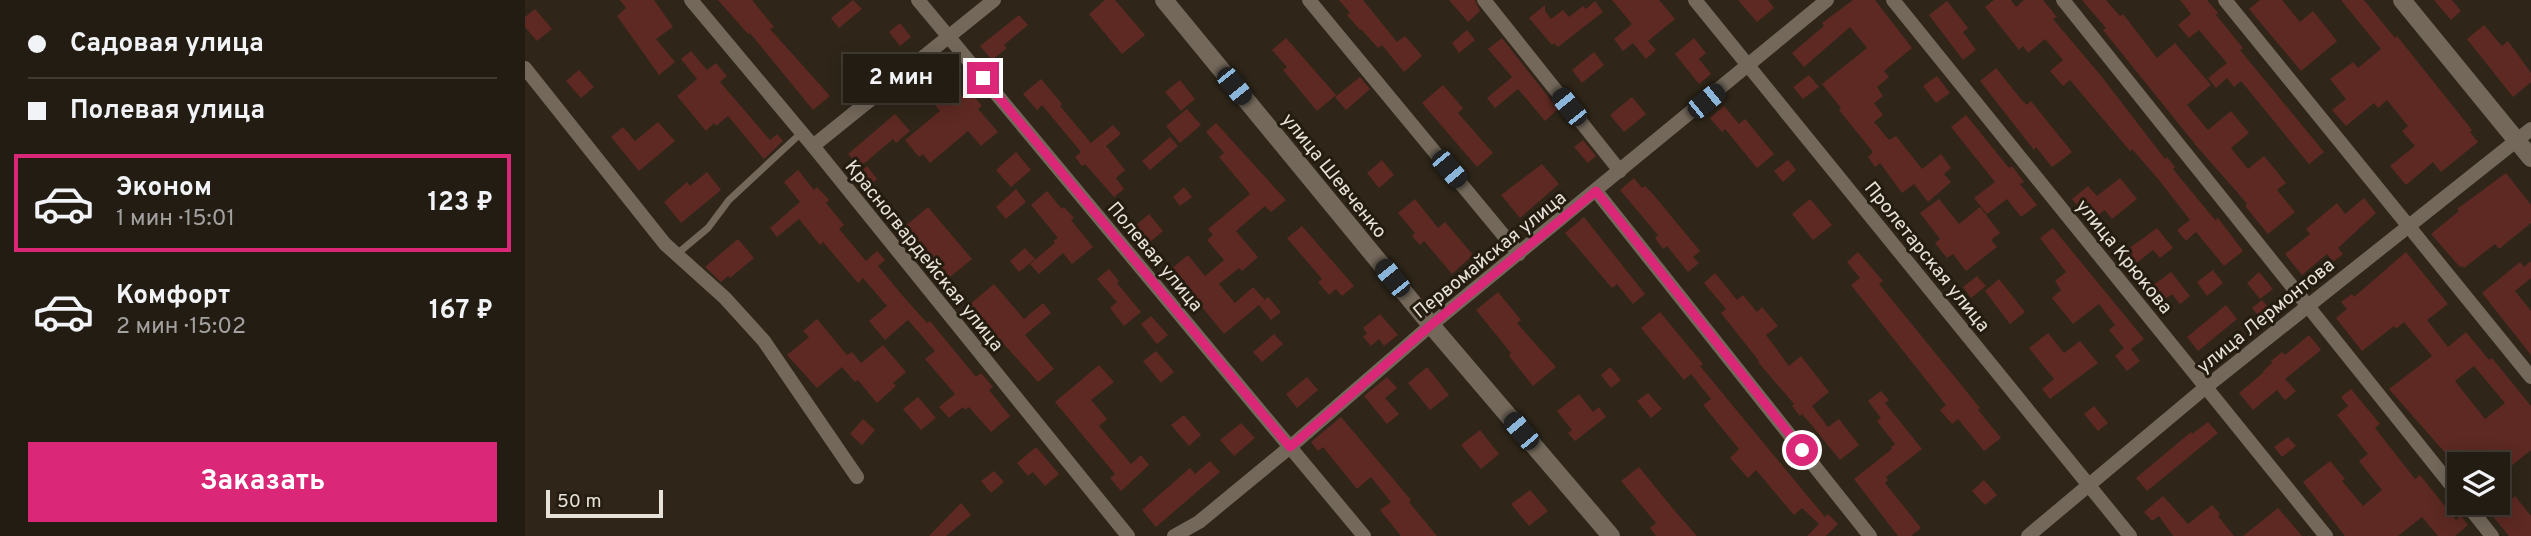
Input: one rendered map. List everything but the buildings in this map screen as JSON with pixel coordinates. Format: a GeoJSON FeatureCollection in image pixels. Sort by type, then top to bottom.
{"type":"FeatureCollection","features":[{"type":"Feature","properties":{"kind":"street","name":"Красногвардейская улица"},"geometry":{"type":"LineString","coordinates":[[691,0],[800,134],[813,146],[1128,536]]}},
{"type":"Feature","properties":{"kind":"street","name":"Полевая улица"},"geometry":{"type":"LineString","coordinates":[[918,0],[1364,536]]}},
{"type":"Feature","properties":{"kind":"street"},"geometry":{"type":"LineString","coordinates":[[813,146],[994,0]]}},
{"type":"Feature","properties":{"kind":"street","name":"улица Шевченко"},"geometry":{"type":"LineString","coordinates":[[1164,0],[1431,325],[1611,536]]}},
{"type":"Feature","properties":{"kind":"street"},"geometry":{"type":"LineString","coordinates":[[1308,0],[1519,254]]}},
{"type":"Feature","properties":{"kind":"street"},"geometry":{"type":"LineString","coordinates":[[1484,0],[1621,171]]}},
{"type":"Feature","properties":{"kind":"street","name":"Пролетарская улица"},"geometry":{"type":"LineString","coordinates":[[1695,0],[2130,536]]}},
{"type":"Feature","properties":{"kind":"street","name":"Первомайская улица"},"geometry":{"type":"LineString","coordinates":[[1174,536],[1199,522],[1431,325],[1827,0]]}},
{"type":"Feature","properties":{"kind":"street","name":"улица Крюкова"},"geometry":{"type":"LineString","coordinates":[[1893,0],[2326,536]]}},
{"type":"Feature","properties":{"kind":"street"},"geometry":{"type":"LineString","coordinates":[[2063,0],[2447,480]]}},
{"type":"Feature","properties":{"kind":"street"},"geometry":{"type":"LineString","coordinates":[[2225,0],[2531,377]]}},
{"type":"Feature","properties":{"kind":"street"},"geometry":{"type":"LineString","coordinates":[[2402,0],[2531,159]]}},
{"type":"Feature","properties":{"kind":"street"},"geometry":{"type":"LineString","coordinates":[[525,68],[665,244],[725,298],[764,341],[857,477]]}},
{"type":"Feature","properties":{"kind":"street","name":"улица Лермонтова"},"geometry":{"type":"LineString","coordinates":[[2028,536],[2206,387],[2531,129]]}},
{"type":"Feature","properties":{"kind":"street"},"geometry":{"type":"LineString","coordinates":[[1596,191],[1870,536]]}},
{"type":"Feature","properties":{"kind":"street"},"geometry":{"type":"LineString","coordinates":[[2475,515],[2491,536]]}},
{"type":"Feature","properties":{"kind":"lane"},"geometry":{"type":"LineString","coordinates":[[677,254],[708,228],[729,200],[800,134]]}},
{"type":"Feature","properties":{"kind":"route"},"geometry":{"type":"LineString","coordinates":[[983,78],[1290,447],[1431,325],[1596,191],[1802,450]]}}]}
